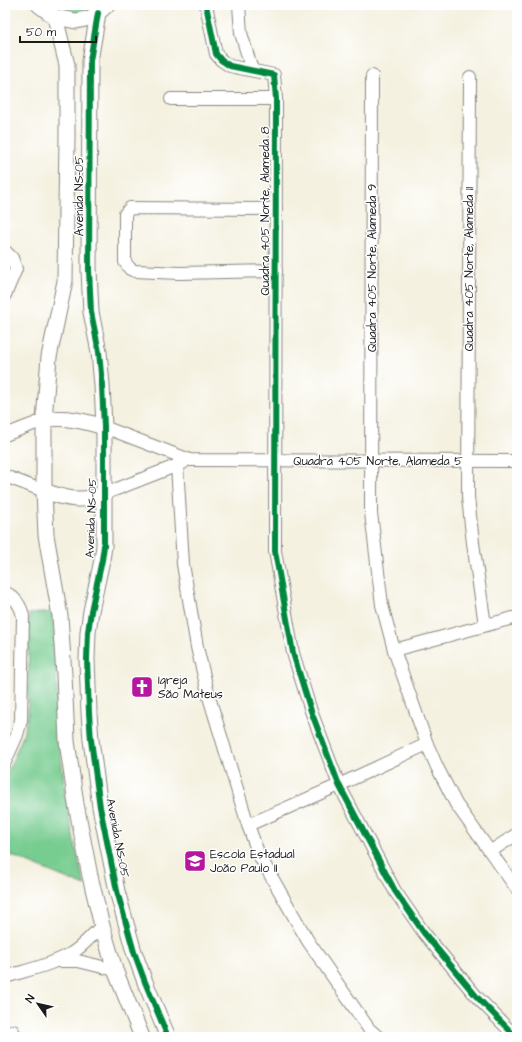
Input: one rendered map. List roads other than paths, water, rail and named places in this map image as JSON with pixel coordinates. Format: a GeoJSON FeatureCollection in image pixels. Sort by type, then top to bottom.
{"type":"FeatureCollection","features":[{"type":"Feature","properties":{"kind":"street"},"geometry":{"type":"LineString","coordinates":[[39,5],[55,17],[76,21],[90,18],[103,9]]}},
{"type":"Feature","properties":{"kind":"street","name":"Quadra 405 Norte, Alameda 8"},"geometry":{"type":"LineString","coordinates":[[206,5],[216,54],[221,60],[230,66],[274,75],[276,99],[275,551],[293,653],[311,711],[339,786],[395,891],[424,933],[476,996],[516,1037]]}},
{"type":"Feature","properties":{"kind":"street"},"geometry":{"type":"LineString","coordinates":[[239,5],[241,33],[252,70]]}},
{"type":"Feature","properties":{"kind":"street","name":"Avenida NS-05"},"geometry":{"type":"LineString","coordinates":[[103,9],[90,61],[89,270],[91,312],[101,371],[104,427],[104,546],[91,611],[87,647],[91,740],[100,807],[120,904],[140,967],[168,1037]]}},
{"type":"Feature","properties":{"kind":"street","name":"Avenida NS-05"},"geometry":{"type":"LineString","coordinates":[[55,17],[67,65],[65,274],[64,290],[49,357],[44,420],[44,491],[46,535],[61,627],[67,741],[72,778],[90,876],[114,970],[142,1037]]}},
{"type":"Feature","properties":{"kind":"street","name":"Quadra 405 Norte, Alameda 9"},"geometry":{"type":"LineString","coordinates":[[372,76],[371,513],[375,557],[382,605],[394,650],[427,744],[456,804],[517,889]]}},
{"type":"Feature","properties":{"kind":"street","name":"Quadra 405 Norte, Alameda 11"},"geometry":{"type":"LineString","coordinates":[[470,77],[468,497],[472,543],[485,625]]}},
{"type":"Feature","properties":{"kind":"street"},"geometry":{"type":"LineString","coordinates":[[170,99],[276,99]]}},
{"type":"Feature","properties":{"kind":"street"},"geometry":{"type":"LineString","coordinates":[[276,209],[130,208],[125,214],[124,262],[130,269],[135,271],[179,273],[276,271]]}},
{"type":"Feature","properties":{"kind":"street"},"geometry":{"type":"LineString","coordinates":[[5,295],[16,269],[9,255]]}},
{"type":"Feature","properties":{"kind":"street"},"geometry":{"type":"LineString","coordinates":[[5,435],[44,420],[60,418],[68,419],[104,427],[190,460]]}},
{"type":"Feature","properties":{"kind":"street"},"geometry":{"type":"LineString","coordinates":[[5,476],[44,491],[75,500],[94,498],[190,460]]}},
{"type":"Feature","properties":{"kind":"street","name":"Quadra 405 Norte, Alameda 5"},"geometry":{"type":"LineString","coordinates":[[190,460],[517,461]]}},
{"type":"Feature","properties":{"kind":"street"},"geometry":{"type":"LineString","coordinates":[[177,465],[183,564],[197,647],[209,697],[248,825],[259,855],[308,941],[369,1029],[378,1037]]}},
{"type":"Feature","properties":{"kind":"street"},"geometry":{"type":"LineString","coordinates":[[5,592],[17,602],[23,616],[21,720],[17,735],[5,762]]}},
{"type":"Feature","properties":{"kind":"street"},"geometry":{"type":"LineString","coordinates":[[394,650],[517,617]]}},
{"type":"Feature","properties":{"kind":"street"},"geometry":{"type":"LineString","coordinates":[[248,825],[339,786],[427,744]]}},
{"type":"Feature","properties":{"kind":"street"},"geometry":{"type":"LineString","coordinates":[[491,851],[517,834]]}},
{"type":"Feature","properties":{"kind":"street"},"geometry":{"type":"LineString","coordinates":[[5,977],[56,961],[73,952],[102,926]]}},
{"type":"Feature","properties":{"kind":"street"},"geometry":{"type":"LineString","coordinates":[[56,961],[78,961],[114,970]]}},
{"type":"Feature","properties":{"kind":"place","name":"Igreja São Mateus"},"geometry":{"type":"Point","coordinates":[142,687]}},
{"type":"Feature","properties":{"kind":"place","name":"Escola Estadual João Paulo II"},"geometry":{"type":"Point","coordinates":[195,861]}}]}
